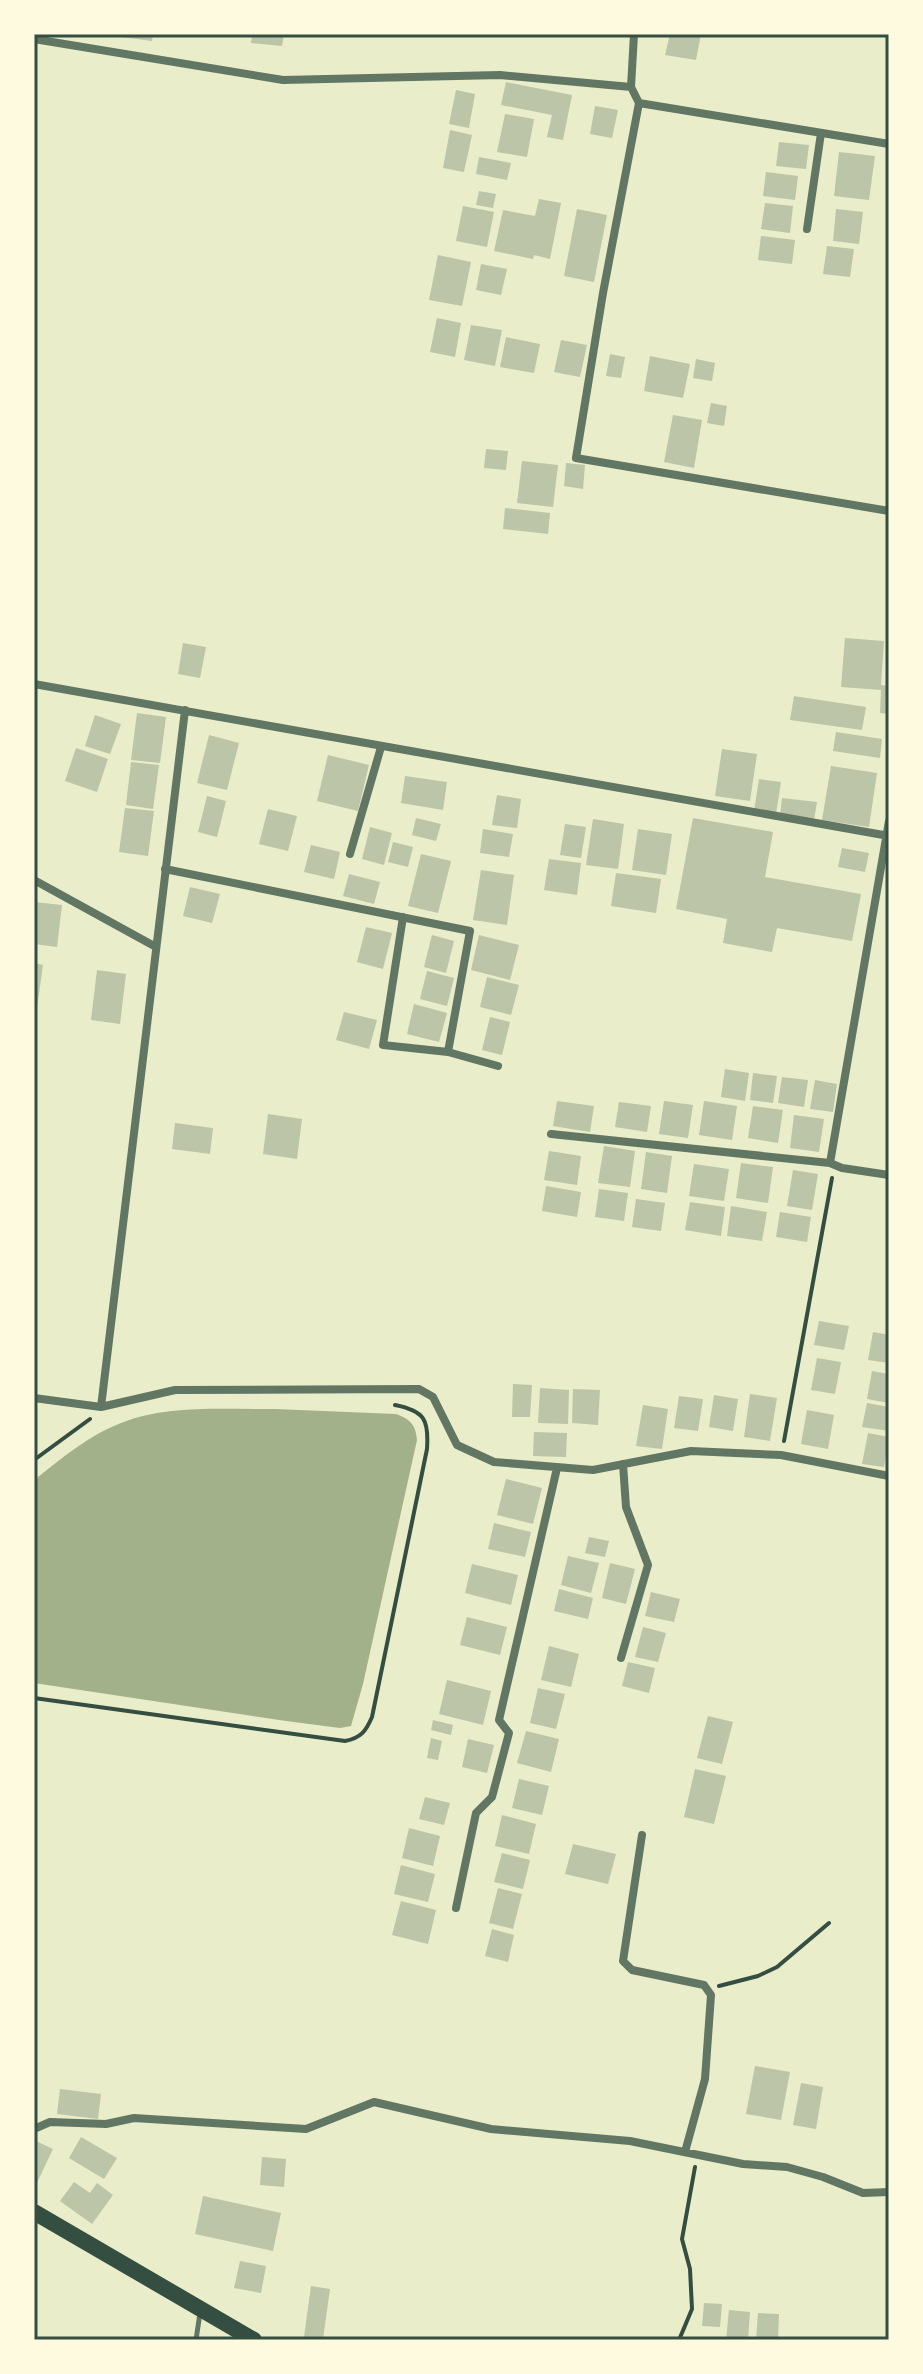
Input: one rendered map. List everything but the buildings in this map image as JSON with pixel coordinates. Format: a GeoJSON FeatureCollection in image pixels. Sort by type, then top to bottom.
{"type":"FeatureCollection","features":[{"type":"Feature","properties":{"kind":"main road"},"geometry":{"type":"LineString","coordinates":[[34,2212],[254,2340]]}},
{"type":"Feature","properties":{"kind":"street"},"geometry":{"type":"LineString","coordinates":[[634,34],[631,87],[639,103],[576,458],[889,511]]}},
{"type":"Feature","properties":{"kind":"street"},"geometry":{"type":"LineString","coordinates":[[34,39],[283,80],[500,75],[631,87]]}},
{"type":"Feature","properties":{"kind":"street"},"geometry":{"type":"LineString","coordinates":[[639,103],[889,144]]}},
{"type":"Feature","properties":{"kind":"street"},"geometry":{"type":"LineString","coordinates":[[807,229],[821,133]]}},
{"type":"Feature","properties":{"kind":"street"},"geometry":{"type":"LineString","coordinates":[[34,684],[888,836]]}},
{"type":"Feature","properties":{"kind":"street"},"geometry":{"type":"LineString","coordinates":[[101,1407],[185,710]]}},
{"type":"Feature","properties":{"kind":"street"},"geometry":{"type":"LineString","coordinates":[[350,854],[381,747]]}},
{"type":"Feature","properties":{"kind":"street"},"geometry":{"type":"LineString","coordinates":[[830,1163],[889,821]]}},
{"type":"Feature","properties":{"kind":"street"},"geometry":{"type":"LineString","coordinates":[[165,869],[470,931],[448,1052]]}},
{"type":"Feature","properties":{"kind":"street"},"geometry":{"type":"LineString","coordinates":[[34,880],[156,947]]}},
{"type":"Feature","properties":{"kind":"street"},"geometry":{"type":"LineString","coordinates":[[403,917],[383,1045],[448,1052],[498,1066]]}},
{"type":"Feature","properties":{"kind":"street"},"geometry":{"type":"LineString","coordinates":[[551,1134],[830,1163],[842,1168],[889,1175]]}},
{"type":"Feature","properties":{"kind":"street"},"geometry":{"type":"LineString","coordinates":[[34,1398],[101,1407],[175,1390],[419,1389],[433,1397],[457,1445],[494,1462],[593,1470],[691,1451],[781,1455],[889,1476]]}},
{"type":"Feature","properties":{"kind":"street"},"geometry":{"type":"LineString","coordinates":[[621,1658],[648,1565],[626,1507],[623,1464]]}},
{"type":"Feature","properties":{"kind":"street"},"geometry":{"type":"LineString","coordinates":[[456,1908],[476,1813],[492,1797],[509,1733],[499,1720],[557,1468]]}},
{"type":"Feature","properties":{"kind":"street"},"geometry":{"type":"LineString","coordinates":[[642,1835],[623,1961],[632,1970],[704,1985],[709,1989],[710,2033],[705,2079],[685,2152]]}},
{"type":"Feature","properties":{"kind":"street"},"geometry":{"type":"LineString","coordinates":[[34,2129],[50,2122],[106,2124],[134,2118],[306,2129],[374,2102],[491,2129],[630,2141],[743,2164],[787,2167],[863,2193],[889,2192]]}},
{"type":"Feature","properties":{"kind":"lane"},"geometry":{"type":"LineString","coordinates":[[196,2340],[201,2310]]}},
{"type":"Feature","properties":{"kind":"path"},"geometry":{"type":"LineString","coordinates":[[781,1455],[832,1180],[830,1163]]}},
{"type":"Feature","properties":{"kind":"path"},"geometry":{"type":"LineString","coordinates":[[34,1698],[345,1741],[357,1739],[367,1730],[372,1717],[428,1433],[425,1420],[416,1411],[380,1402],[379,1388]]}},
{"type":"Feature","properties":{"kind":"path"},"geometry":{"type":"LineString","coordinates":[[34,1460],[86,1425],[101,1407]]}},
{"type":"Feature","properties":{"kind":"path"},"geometry":{"type":"LineString","coordinates":[[709,1989],[758,1976],[777,1967],[829,1923]]}},
{"type":"Feature","properties":{"kind":"path"},"geometry":{"type":"LineString","coordinates":[[679,2340],[692,2309],[690,2269],[682,2239],[697,2154]]}},
{"type":"Feature","properties":{"kind":"shaded area"},"geometry":{"type":"Polygon","coordinates":[[[275,1409],[396,1414],[411,1423],[415,1430],[417,1440],[351,1726],[340,1728],[286,1721],[34,1683],[34,1486],[38,1477],[99,1433],[139,1417],[177,1410],[275,1409]]]}}]}
